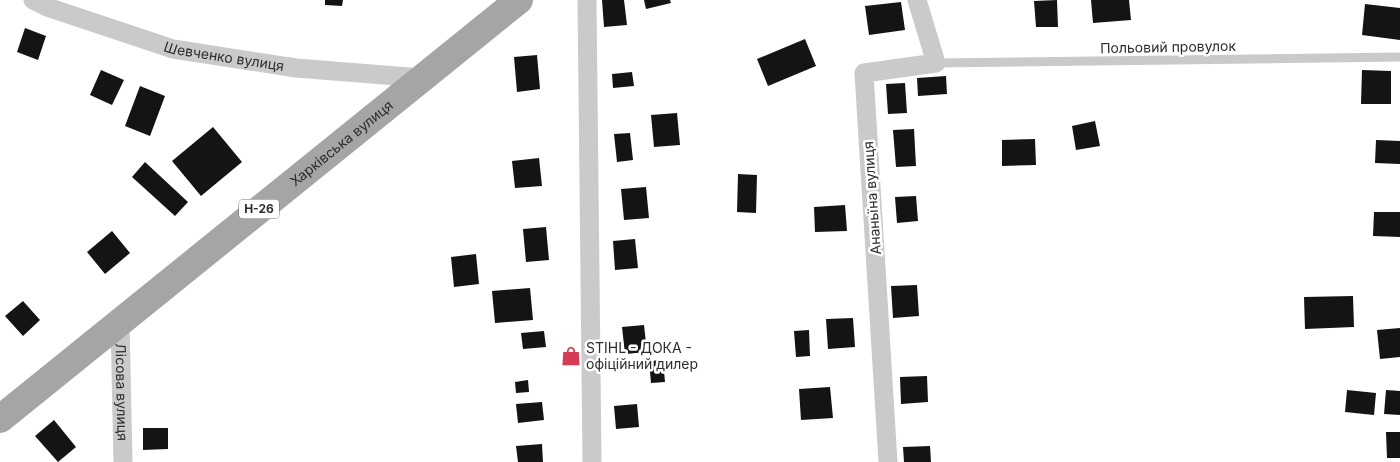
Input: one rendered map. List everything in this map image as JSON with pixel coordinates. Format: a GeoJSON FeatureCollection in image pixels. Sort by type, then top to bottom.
{"type":"FeatureCollection","features":[{"type":"Feature","properties":{"kind":"main road","name":"Харківська вулиця"},"geometry":{"type":"LineString","coordinates":[[0,419],[519,0]]}},
{"type":"Feature","properties":{"kind":"street","name":"Шевченко вулиця"},"geometry":{"type":"LineString","coordinates":[[33,0],[47,7],[173,50],[296,68],[422,78]]}},
{"type":"Feature","properties":{"kind":"street"},"geometry":{"type":"LineString","coordinates":[[587,0],[592,462]]}},
{"type":"Feature","properties":{"kind":"street"},"geometry":{"type":"LineString","coordinates":[[917,0],[936,63]]}},
{"type":"Feature","properties":{"kind":"street","name":"Ананьїна вулиця"},"geometry":{"type":"LineString","coordinates":[[888,462],[864,73],[936,63]]}},
{"type":"Feature","properties":{"kind":"street","name":"Лісова вулиця"},"geometry":{"type":"LineString","coordinates":[[120,322],[123,462]]}},
{"type":"Feature","properties":{"kind":"lane","name":"Польовий провулок"},"geometry":{"type":"LineString","coordinates":[[936,63],[1400,57]]}},
{"type":"Feature","properties":{"kind":"building"},"geometry":{"type":"Polygon","coordinates":[[[325,0],[343,0],[342,6],[325,5],[325,0]]]}},
{"type":"Feature","properties":{"kind":"building"},"geometry":{"type":"Polygon","coordinates":[[[602,0],[624,0],[627,25],[604,27],[602,0]]]}},
{"type":"Feature","properties":{"kind":"building"},"geometry":{"type":"Polygon","coordinates":[[[644,0],[670,0],[671,3],[646,9],[644,0]]]}},
{"type":"Feature","properties":{"kind":"building"},"geometry":{"type":"Polygon","coordinates":[[[1057,0],[1058,27],[1036,27],[1034,1],[1057,0]]]}},
{"type":"Feature","properties":{"kind":"building"},"geometry":{"type":"Polygon","coordinates":[[[1091,0],[1129,0],[1131,20],[1093,23],[1091,0]]]}},
{"type":"Feature","properties":{"kind":"building"},"geometry":{"type":"Polygon","coordinates":[[[901,2],[905,30],[869,35],[865,6],[901,2]]]}},
{"type":"Feature","properties":{"kind":"building"},"geometry":{"type":"Polygon","coordinates":[[[1365,4],[1400,8],[1400,40],[1362,35],[1365,4]]]}},
{"type":"Feature","properties":{"kind":"building"},"geometry":{"type":"Polygon","coordinates":[[[25,28],[46,36],[38,60],[17,52],[25,28]]]}},
{"type":"Feature","properties":{"kind":"building"},"geometry":{"type":"Polygon","coordinates":[[[805,39],[816,66],[768,86],[757,59],[805,39]]]}},
{"type":"Feature","properties":{"kind":"building"},"geometry":{"type":"Polygon","coordinates":[[[537,55],[540,89],[517,92],[514,57],[537,55]]]}},
{"type":"Feature","properties":{"kind":"building"},"geometry":{"type":"Polygon","coordinates":[[[101,70],[124,80],[112,105],[90,95],[101,70]]]}},
{"type":"Feature","properties":{"kind":"building"},"geometry":{"type":"Polygon","coordinates":[[[1362,70],[1391,71],[1391,104],[1361,104],[1362,70]]]}},
{"type":"Feature","properties":{"kind":"building"},"geometry":{"type":"Polygon","coordinates":[[[632,72],[634,86],[613,88],[612,74],[632,72]]]}},
{"type":"Feature","properties":{"kind":"building"},"geometry":{"type":"Polygon","coordinates":[[[946,76],[947,94],[918,96],[917,78],[946,76]]]}},
{"type":"Feature","properties":{"kind":"building"},"geometry":{"type":"Polygon","coordinates":[[[905,83],[907,113],[888,114],[886,84],[905,83]]]}},
{"type":"Feature","properties":{"kind":"building"},"geometry":{"type":"Polygon","coordinates":[[[140,86],[165,96],[150,136],[125,126],[140,86]]]}},
{"type":"Feature","properties":{"kind":"building"},"geometry":{"type":"Polygon","coordinates":[[[677,113],[680,145],[654,147],[651,115],[677,113]]]}},
{"type":"Feature","properties":{"kind":"building"},"geometry":{"type":"Polygon","coordinates":[[[1095,121],[1100,146],[1076,150],[1072,126],[1095,121]]]}},
{"type":"Feature","properties":{"kind":"building"},"geometry":{"type":"Polygon","coordinates":[[[213,127],[242,162],[201,196],[172,161],[213,127]]]}},
{"type":"Feature","properties":{"kind":"building"},"geometry":{"type":"Polygon","coordinates":[[[914,129],[916,166],[896,167],[893,130],[914,129]]]}},
{"type":"Feature","properties":{"kind":"building"},"geometry":{"type":"Polygon","coordinates":[[[630,133],[633,160],[617,162],[614,134],[630,133]]]}},
{"type":"Feature","properties":{"kind":"building"},"geometry":{"type":"Polygon","coordinates":[[[1035,139],[1036,165],[1002,166],[1002,140],[1035,139]]]}},
{"type":"Feature","properties":{"kind":"building"},"geometry":{"type":"Polygon","coordinates":[[[1376,140],[1400,141],[1400,164],[1375,163],[1376,140]]]}},
{"type":"Feature","properties":{"kind":"building"},"geometry":{"type":"Polygon","coordinates":[[[539,158],[542,186],[515,188],[512,161],[539,158]]]}},
{"type":"Feature","properties":{"kind":"building"},"geometry":{"type":"Polygon","coordinates":[[[145,162],[188,202],[175,216],[132,177],[145,162]]]}},
{"type":"Feature","properties":{"kind":"building"},"geometry":{"type":"Polygon","coordinates":[[[738,174],[757,175],[756,213],[737,212],[738,174]]]}},
{"type":"Feature","properties":{"kind":"building"},"geometry":{"type":"Polygon","coordinates":[[[646,187],[649,218],[624,220],[621,189],[646,187]]]}},
{"type":"Feature","properties":{"kind":"building"},"geometry":{"type":"Polygon","coordinates":[[[916,196],[918,221],[897,223],[895,197],[916,196]]]}},
{"type":"Feature","properties":{"kind":"building"},"geometry":{"type":"Polygon","coordinates":[[[845,205],[847,231],[815,232],[814,207],[845,205]]]}},
{"type":"Feature","properties":{"kind":"building"},"geometry":{"type":"Polygon","coordinates":[[[1374,212],[1400,212],[1400,237],[1373,236],[1374,212]]]}},
{"type":"Feature","properties":{"kind":"building"},"geometry":{"type":"Polygon","coordinates":[[[546,227],[549,260],[526,262],[523,229],[546,227]]]}},
{"type":"Feature","properties":{"kind":"building"},"geometry":{"type":"Polygon","coordinates":[[[112,231],[130,253],[105,274],[87,252],[112,231]]]}},
{"type":"Feature","properties":{"kind":"building"},"geometry":{"type":"Polygon","coordinates":[[[635,239],[638,268],[615,270],[613,241],[635,239]]]}},
{"type":"Feature","properties":{"kind":"building"},"geometry":{"type":"Polygon","coordinates":[[[476,254],[479,284],[454,287],[451,257],[476,254]]]}},
{"type":"Feature","properties":{"kind":"building"},"geometry":{"type":"Polygon","coordinates":[[[917,285],[919,316],[893,318],[891,286],[917,285]]]}},
{"type":"Feature","properties":{"kind":"building"},"geometry":{"type":"Polygon","coordinates":[[[530,288],[533,320],[495,323],[492,291],[530,288]]]}},
{"type":"Feature","properties":{"kind":"building"},"geometry":{"type":"Polygon","coordinates":[[[1353,296],[1354,327],[1305,329],[1304,297],[1353,296]]]}},
{"type":"Feature","properties":{"kind":"building"},"geometry":{"type":"Polygon","coordinates":[[[23,301],[40,320],[23,336],[5,316],[23,301]]]}},
{"type":"Feature","properties":{"kind":"building"},"geometry":{"type":"Polygon","coordinates":[[[853,318],[855,347],[828,349],[826,319],[853,318]]]}},
{"type":"Feature","properties":{"kind":"building"},"geometry":{"type":"Polygon","coordinates":[[[644,325],[647,352],[625,354],[622,327],[644,325]]]}},
{"type":"Feature","properties":{"kind":"building"},"geometry":{"type":"Polygon","coordinates":[[[1400,328],[1400,357],[1380,359],[1377,330],[1400,328]]]}},
{"type":"Feature","properties":{"kind":"building"},"geometry":{"type":"Polygon","coordinates":[[[809,330],[810,356],[796,357],[794,331],[809,330]]]}},
{"type":"Feature","properties":{"kind":"building"},"geometry":{"type":"Polygon","coordinates":[[[544,331],[546,347],[523,349],[521,333],[544,331]]]}},
{"type":"Feature","properties":{"kind":"building"},"geometry":{"type":"Polygon","coordinates":[[[663,360],[665,382],[651,383],[649,361],[663,360]]]}},
{"type":"Feature","properties":{"kind":"building"},"geometry":{"type":"Polygon","coordinates":[[[927,376],[928,402],[901,404],[900,377],[927,376]]]}},
{"type":"Feature","properties":{"kind":"building"},"geometry":{"type":"Polygon","coordinates":[[[528,380],[529,392],[516,393],[515,382],[528,380]]]}},
{"type":"Feature","properties":{"kind":"building"},"geometry":{"type":"Polygon","coordinates":[[[830,387],[833,418],[801,420],[799,389],[830,387]]]}},
{"type":"Feature","properties":{"kind":"building"},"geometry":{"type":"Polygon","coordinates":[[[1347,390],[1376,393],[1374,415],[1345,412],[1347,390]]]}},
{"type":"Feature","properties":{"kind":"building"},"geometry":{"type":"Polygon","coordinates":[[[1386,390],[1400,391],[1400,415],[1384,414],[1386,390]]]}},
{"type":"Feature","properties":{"kind":"building"},"geometry":{"type":"Polygon","coordinates":[[[542,402],[544,420],[518,423],[516,404],[542,402]]]}},
{"type":"Feature","properties":{"kind":"building"},"geometry":{"type":"Polygon","coordinates":[[[637,404],[639,427],[616,429],[614,406],[637,404]]]}},
{"type":"Feature","properties":{"kind":"building"},"geometry":{"type":"Polygon","coordinates":[[[54,420],[76,447],[58,462],[35,436],[54,420]]]}},
{"type":"Feature","properties":{"kind":"building"},"geometry":{"type":"Polygon","coordinates":[[[143,428],[168,428],[168,449],[143,450],[143,428]]]}},
{"type":"Feature","properties":{"kind":"building"},"geometry":{"type":"Polygon","coordinates":[[[1386,432],[1400,432],[1400,458],[1387,458],[1386,432]]]}},
{"type":"Feature","properties":{"kind":"building"},"geometry":{"type":"Polygon","coordinates":[[[542,444],[543,462],[518,462],[516,446],[542,444]]]}},
{"type":"Feature","properties":{"kind":"building"},"geometry":{"type":"Polygon","coordinates":[[[930,446],[931,462],[904,462],[903,447],[930,446]]]}},
{"type":"Feature","properties":{"kind":"place","name":"STIHL - ДОКА - офіційний дилер"},"geometry":{"type":"Point","coordinates":[571,356]}}]}
